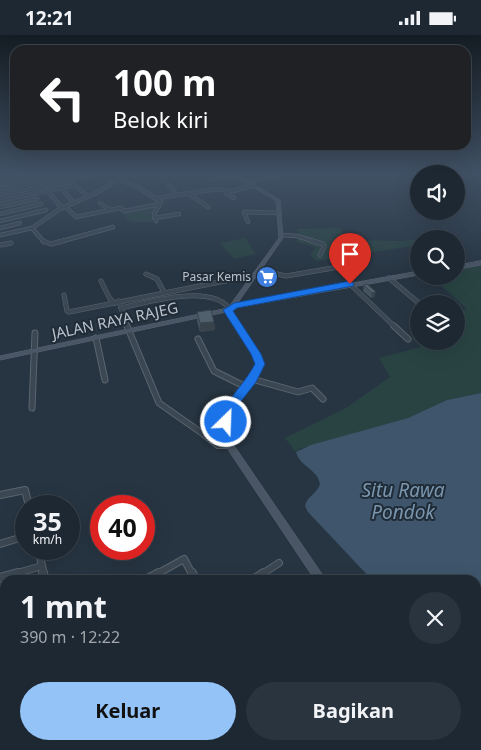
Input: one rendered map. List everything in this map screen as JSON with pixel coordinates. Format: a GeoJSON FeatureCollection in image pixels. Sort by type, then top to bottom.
{"type":"FeatureCollection","features":[{"type":"Feature","properties":{"kind":"main road"},"geometry":{"type":"LineString","coordinates":[[279,207],[282,235],[273,252],[231,308],[259,359],[260,367],[229,408],[225,418],[228,445],[318,575]]}},
{"type":"Feature","properties":{"kind":"main road"},"geometry":{"type":"LineString","coordinates":[[465,266],[481,263]]}},
{"type":"Feature","properties":{"kind":"main road","name":"JALAN RAYA RAJEG"},"geometry":{"type":"LineString","coordinates":[[0,359],[231,308],[350,284],[410,274]]}},
{"type":"Feature","properties":{"kind":"street"},"geometry":{"type":"LineString","coordinates":[[0,214],[30,207]]}},
{"type":"Feature","properties":{"kind":"street"},"geometry":{"type":"LineString","coordinates":[[43,207],[51,215],[59,218]]}},
{"type":"Feature","properties":{"kind":"street"},"geometry":{"type":"LineString","coordinates":[[0,235],[32,228],[63,207]]}},
{"type":"Feature","properties":{"kind":"street"},"geometry":{"type":"LineString","coordinates":[[64,207],[76,217],[120,208],[124,211],[143,207]]}},
{"type":"Feature","properties":{"kind":"street"},"geometry":{"type":"LineString","coordinates":[[106,207],[110,210]]}},
{"type":"Feature","properties":{"kind":"street"},"geometry":{"type":"LineString","coordinates":[[158,207],[154,215],[155,220],[179,215]]}},
{"type":"Feature","properties":{"kind":"street"},"geometry":{"type":"LineString","coordinates":[[0,221],[46,211]]}},
{"type":"Feature","properties":{"kind":"street"},"geometry":{"type":"LineString","coordinates":[[248,222],[244,212],[280,213]]}},
{"type":"Feature","properties":{"kind":"street"},"geometry":{"type":"LineString","coordinates":[[16,217],[25,229]]}},
{"type":"Feature","properties":{"kind":"street"},"geometry":{"type":"LineString","coordinates":[[0,227],[20,223]]}},
{"type":"Feature","properties":{"kind":"street"},"geometry":{"type":"LineString","coordinates":[[32,228],[44,243],[51,244],[113,227]]}},
{"type":"Feature","properties":{"kind":"street"},"geometry":{"type":"LineString","coordinates":[[282,235],[323,244],[324,247],[320,255]]}},
{"type":"Feature","properties":{"kind":"street"},"geometry":{"type":"LineString","coordinates":[[0,245],[11,243]]}},
{"type":"Feature","properties":{"kind":"street"},"geometry":{"type":"LineString","coordinates":[[259,270],[286,276],[333,268]]}},
{"type":"Feature","properties":{"kind":"street"},"geometry":{"type":"LineString","coordinates":[[146,273],[157,279],[164,291]]}},
{"type":"Feature","properties":{"kind":"street"},"geometry":{"type":"LineString","coordinates":[[64,295],[68,312],[164,291],[255,275]]}},
{"type":"Feature","properties":{"kind":"street"},"geometry":{"type":"LineString","coordinates":[[389,277],[410,295]]}},
{"type":"Feature","properties":{"kind":"street"},"geometry":{"type":"LineString","coordinates":[[101,281],[110,299],[117,302],[122,308],[129,331],[160,405],[174,411],[218,445],[228,445]]}},
{"type":"Feature","properties":{"kind":"street"},"geometry":{"type":"LineString","coordinates":[[350,284],[408,339]]}},
{"type":"Feature","properties":{"kind":"street"},"geometry":{"type":"LineString","coordinates":[[122,308],[164,299],[189,297],[220,299],[231,308]]}},
{"type":"Feature","properties":{"kind":"street"},"geometry":{"type":"LineString","coordinates":[[32,408],[35,333]]}},
{"type":"Feature","properties":{"kind":"street"},"geometry":{"type":"LineString","coordinates":[[96,338],[105,381]]}},
{"type":"Feature","properties":{"kind":"street"},"geometry":{"type":"LineString","coordinates":[[198,339],[214,371],[246,387]]}},
{"type":"Feature","properties":{"kind":"street"},"geometry":{"type":"LineString","coordinates":[[252,379],[298,392],[312,388],[323,399]]}},
{"type":"Feature","properties":{"kind":"street"},"geometry":{"type":"LineString","coordinates":[[0,495],[25,490],[26,495]]}},
{"type":"Feature","properties":{"kind":"street"},"geometry":{"type":"LineString","coordinates":[[0,544],[15,539]]}},
{"type":"Feature","properties":{"kind":"street"},"geometry":{"type":"LineString","coordinates":[[155,575],[184,559],[192,575]]}},
{"type":"Feature","properties":{"kind":"street"},"geometry":{"type":"LineString","coordinates":[[41,560],[44,575]]}},
{"type":"Feature","properties":{"kind":"street"},"geometry":{"type":"LineString","coordinates":[[261,575],[279,563]]}},
{"type":"Feature","properties":{"kind":"street"},"geometry":{"type":"LineString","coordinates":[[13,575],[42,566]]}},
{"type":"Feature","properties":{"kind":"green space"},"geometry":{"type":"Polygon","coordinates":[[[144,207],[156,207],[152,213],[152,222],[131,222],[121,213],[144,207]]]}},
{"type":"Feature","properties":{"kind":"green space"},"geometry":{"type":"Polygon","coordinates":[[[340,228],[346,240],[410,240],[410,246],[316,261],[310,255],[316,247],[296,242],[299,234],[296,229],[340,228]]]}},
{"type":"Feature","properties":{"kind":"green space"},"geometry":{"type":"Polygon","coordinates":[[[245,238],[256,254],[234,259],[220,243],[245,238]]]}},
{"type":"Feature","properties":{"kind":"green space"},"geometry":{"type":"Polygon","coordinates":[[[481,266],[481,393],[447,400],[408,418],[299,449],[296,452],[285,438],[346,408],[390,377],[379,358],[410,350],[465,350],[465,309],[467,309],[465,307],[465,295],[452,295],[441,285],[465,285],[465,269],[481,266]]]}},
{"type":"Feature","properties":{"kind":"water","name":"Situ Rawa Pondok"},"geometry":{"type":"Polygon","coordinates":[[[481,393],[481,575],[367,575],[308,512],[305,506],[306,503],[320,484],[316,475],[301,461],[296,452],[311,445],[408,418],[447,400],[481,393]]]}},
{"type":"Feature","properties":{"kind":"building"},"geometry":{"type":"Polygon","coordinates":[[[367,284],[376,292],[372,293],[364,285],[367,284]]]}},
{"type":"Feature","properties":{"kind":"building"},"geometry":{"type":"Polygon","coordinates":[[[211,310],[214,322],[200,323],[197,312],[211,310]]]}},
{"type":"Feature","properties":{"kind":"place","name":"Pasar Kemis"},"geometry":{"type":"Point","coordinates":[267,277]}},
{"type":"Feature","properties":{"kind":"route"},"geometry":{"type":"LineString","coordinates":[[226,422],[225,418],[229,408],[260,367],[259,359],[228,310],[234,306],[350,284]]}}]}
